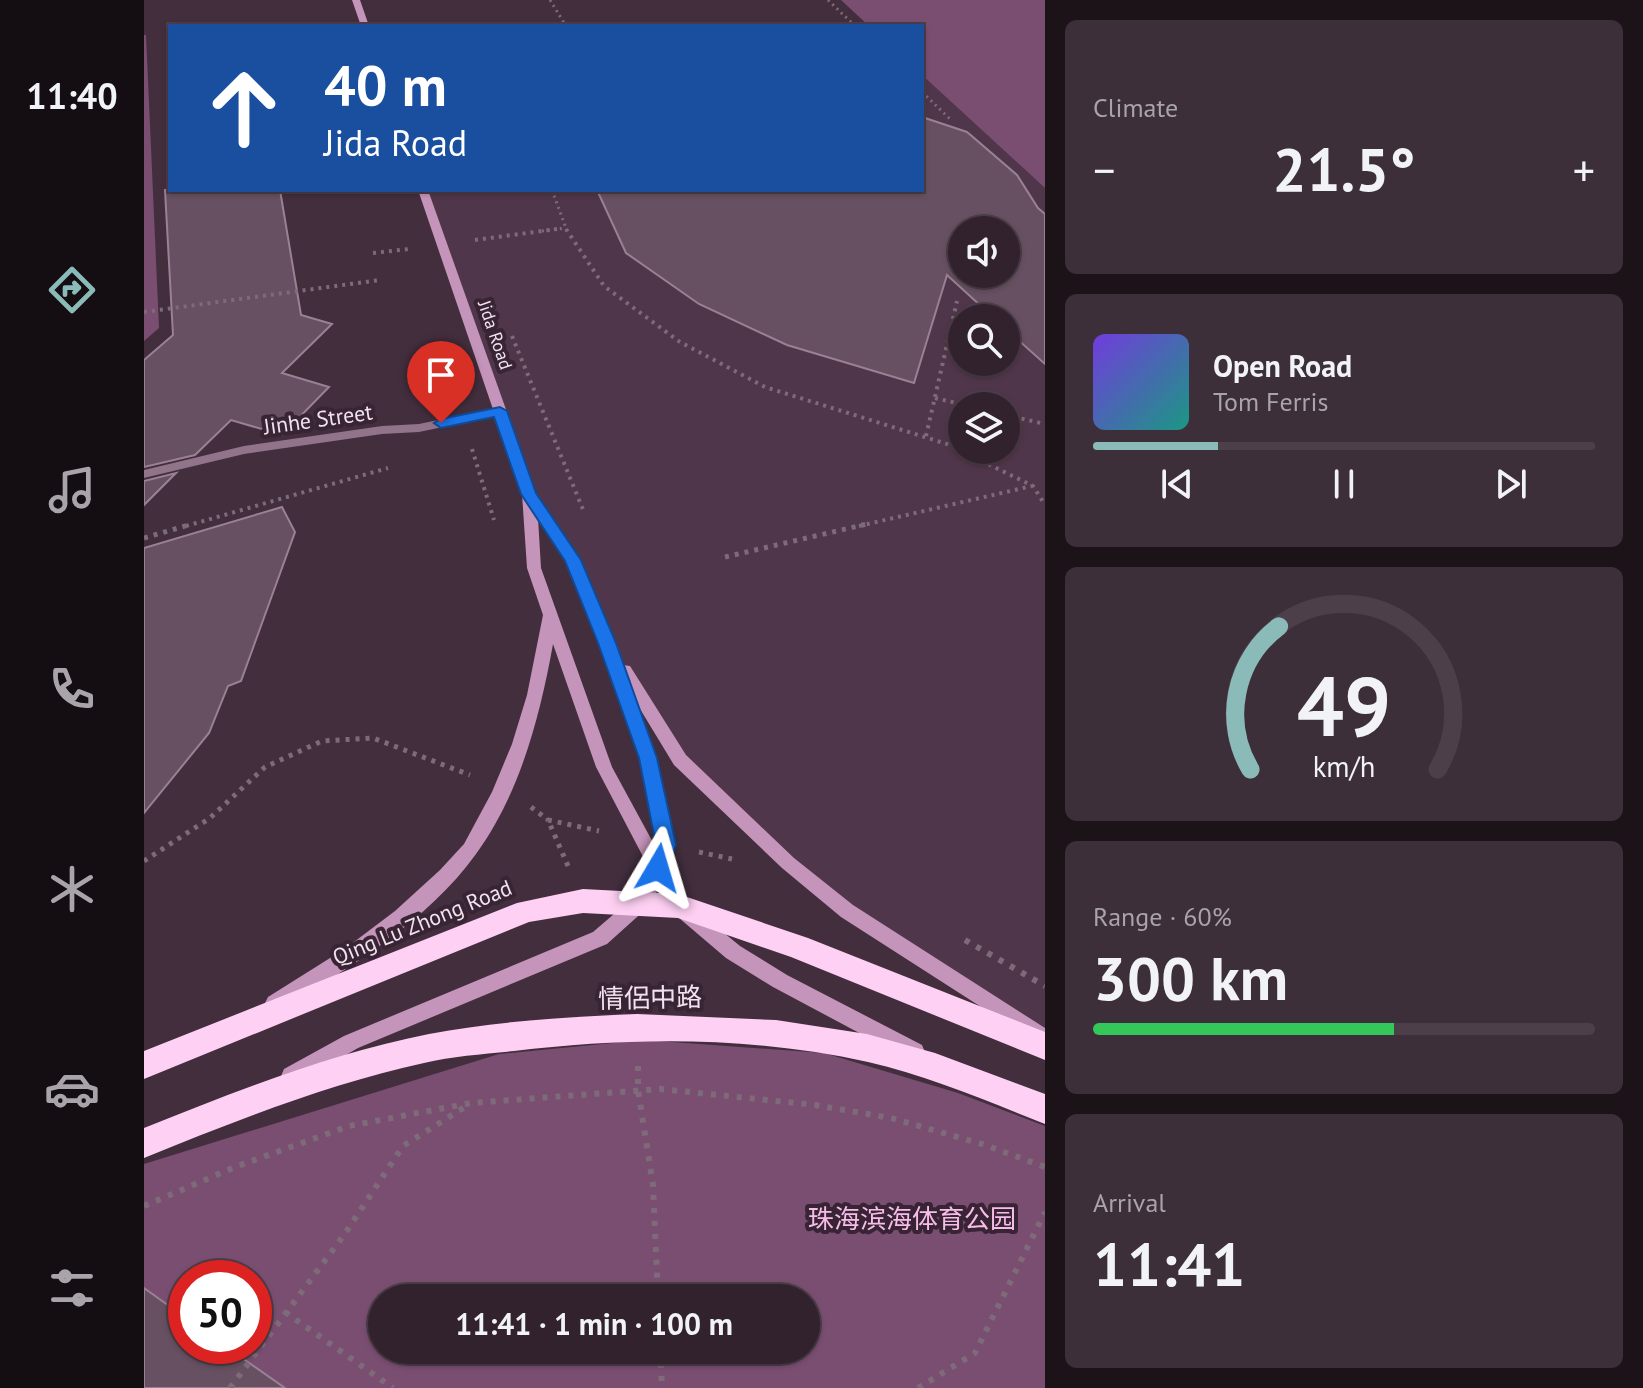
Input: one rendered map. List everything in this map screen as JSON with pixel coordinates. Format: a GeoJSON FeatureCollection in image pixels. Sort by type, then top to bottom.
{"type":"FeatureCollection","features":[{"type":"Feature","properties":{"kind":"highway","name":"Qing Lu Zhong Road"},"geometry":{"type":"LineString","coordinates":[[144,1065],[527,911],[583,901],[678,906],[825,957],[1045,1046]]}},
{"type":"Feature","properties":{"kind":"highway","name":"情侶中路"},"geometry":{"type":"LineString","coordinates":[[252,1099],[423,1050],[537,1034],[638,1028],[786,1033],[869,1049],[957,1074],[1045,1109]]}},
{"type":"Feature","properties":{"kind":"highway"},"geometry":{"type":"LineString","coordinates":[[144,1143],[252,1099]]}},
{"type":"Feature","properties":{"kind":"main road"},"geometry":{"type":"LineString","coordinates":[[356,0],[364,24]]}},
{"type":"Feature","properties":{"kind":"main road","name":"Jida Road"},"geometry":{"type":"LineString","coordinates":[[424,192],[529,494],[573,560],[607,643]]}},
{"type":"Feature","properties":{"kind":"main road","name":"Jida Road"},"geometry":{"type":"LineString","coordinates":[[529,494],[534,568],[604,767],[678,906]]}},
{"type":"Feature","properties":{"kind":"main road"},"geometry":{"type":"LineString","coordinates":[[234,1029],[352,956],[416,903],[469,851],[505,787],[528,724],[543,666],[550,612]]}},
{"type":"Feature","properties":{"kind":"main road"},"geometry":{"type":"LineString","coordinates":[[252,1099],[351,1042],[600,938],[641,902],[651,887],[666,845],[648,758],[607,643]]}},
{"type":"Feature","properties":{"kind":"main road"},"geometry":{"type":"LineString","coordinates":[[607,643],[680,760],[777,853],[847,911],[1045,1039]]}},
{"type":"Feature","properties":{"kind":"main road"},"geometry":{"type":"LineString","coordinates":[[678,906],[733,952],[780,981],[957,1074]]}},
{"type":"Feature","properties":{"kind":"street","name":"Jinhe Street"},"geometry":{"type":"LineString","coordinates":[[144,474],[244,450],[382,430],[419,428],[500,411]]}},
{"type":"Feature","properties":{"kind":"path"},"geometry":{"type":"LineString","coordinates":[[550,0],[565,24]]}},
{"type":"Feature","properties":{"kind":"path"},"geometry":{"type":"LineString","coordinates":[[828,0],[853,24]]}},
{"type":"Feature","properties":{"kind":"path"},"geometry":{"type":"LineString","coordinates":[[924,94],[950,119]]}},
{"type":"Feature","properties":{"kind":"path"},"geometry":{"type":"LineString","coordinates":[[553,192],[565,228],[604,286],[680,342],[765,387],[947,444],[1033,486],[1045,505]]}},
{"type":"Feature","properties":{"kind":"path"},"geometry":{"type":"LineString","coordinates":[[469,227],[479,254]]}},
{"type":"Feature","properties":{"kind":"path"},"geometry":{"type":"LineString","coordinates":[[407,234],[416,262]]}},
{"type":"Feature","properties":{"kind":"path"},"geometry":{"type":"LineString","coordinates":[[144,312],[380,280]]}},
{"type":"Feature","properties":{"kind":"path"},"geometry":{"type":"LineString","coordinates":[[926,437],[957,301]]}},
{"type":"Feature","properties":{"kind":"path"},"geometry":{"type":"LineString","coordinates":[[507,324],[589,521]]}},
{"type":"Feature","properties":{"kind":"path"},"geometry":{"type":"LineString","coordinates":[[935,398],[948,401]]}},
{"type":"Feature","properties":{"kind":"path"},"geometry":{"type":"LineString","coordinates":[[1020,418],[1045,424]]}},
{"type":"Feature","properties":{"kind":"path"},"geometry":{"type":"LineString","coordinates":[[463,419],[497,532]]}},
{"type":"Feature","properties":{"kind":"path"},"geometry":{"type":"LineString","coordinates":[[144,538],[388,468]]}},
{"type":"Feature","properties":{"kind":"path"},"geometry":{"type":"LineString","coordinates":[[725,557],[1033,486]]}},
{"type":"Feature","properties":{"kind":"path"},"geometry":{"type":"LineString","coordinates":[[144,861],[210,818],[265,767],[322,741],[373,738],[505,787],[548,820]]}},
{"type":"Feature","properties":{"kind":"path"},"geometry":{"type":"LineString","coordinates":[[963,939],[1045,986]]}},
{"type":"Feature","properties":{"kind":"path"},"geometry":{"type":"LineString","coordinates":[[638,1028],[638,1090],[653,1185],[657,1284]]}},
{"type":"Feature","properties":{"kind":"path"},"geometry":{"type":"LineString","coordinates":[[144,1206],[235,1167],[349,1126],[471,1103],[660,1089],[815,1105],[891,1118],[982,1144],[1045,1167]]}},
{"type":"Feature","properties":{"kind":"path"},"geometry":{"type":"LineString","coordinates":[[230,1388],[344,1235],[403,1146],[471,1103]]}},
{"type":"Feature","properties":{"kind":"path"},"geometry":{"type":"LineString","coordinates":[[918,1388],[975,1353],[1045,1212]]}},
{"type":"Feature","properties":{"kind":"path"},"geometry":{"type":"LineString","coordinates":[[285,1312],[393,1388]]}},
{"type":"Feature","properties":{"kind":"path"},"geometry":{"type":"LineString","coordinates":[[661,1364],[662,1388]]}},
{"type":"Feature","properties":{"kind":"shaded area"},"geometry":{"type":"Polygon","coordinates":[[[924,77],[1045,188],[1045,1038],[848,911],[681,760],[608,643],[529,494],[424,192],[924,192],[924,77]]]}},
{"type":"Feature","properties":{"kind":"green space"},"geometry":{"type":"Polygon","coordinates":[[[841,0],[1045,0],[1045,188],[924,77],[924,24],[867,24],[841,0]]]}},
{"type":"Feature","properties":{"kind":"green space"},"geometry":{"type":"Polygon","coordinates":[[[144,35],[159,328],[144,341],[144,35]]]}},
{"type":"Feature","properties":{"kind":"green space","name":"珠海滨海体育公园"},"geometry":{"type":"Polygon","coordinates":[[[644,1040],[824,1053],[958,1093],[1045,1126],[1045,1388],[144,1388],[144,1164],[499,1054],[644,1040]]]}},
{"type":"Feature","properties":{"kind":"building"},"geometry":{"type":"Polygon","coordinates":[[[924,118],[967,132],[1017,175],[1045,214],[1045,364],[1020,342],[1020,304],[979,304],[961,288],[1020,288],[1020,216],[948,216],[948,276],[914,383],[787,345],[699,304],[626,253],[598,192],[924,192],[924,118]]]}},
{"type":"Feature","properties":{"kind":"building"},"geometry":{"type":"Polygon","coordinates":[[[165,190],[280,192],[301,315],[332,324],[282,373],[329,387],[282,435],[231,420],[195,455],[144,467],[144,360],[173,335],[165,190]]]}},
{"type":"Feature","properties":{"kind":"building"},"geometry":{"type":"Polygon","coordinates":[[[176,473],[144,505],[144,481],[176,473]]]}},
{"type":"Feature","properties":{"kind":"building"},"geometry":{"type":"Polygon","coordinates":[[[282,507],[295,532],[241,681],[228,686],[209,733],[144,813],[144,548],[282,507]]]}},
{"type":"Feature","properties":{"kind":"building"},"geometry":{"type":"Polygon","coordinates":[[[144,1288],[168,1305],[168,1364],[251,1364],[285,1388],[144,1388],[144,1288]]]}},
{"type":"Feature","properties":{"kind":"route"},"geometry":{"type":"LineString","coordinates":[[441,423],[500,411],[529,494],[573,560],[648,758],[666,845],[658,868]]}}]}
